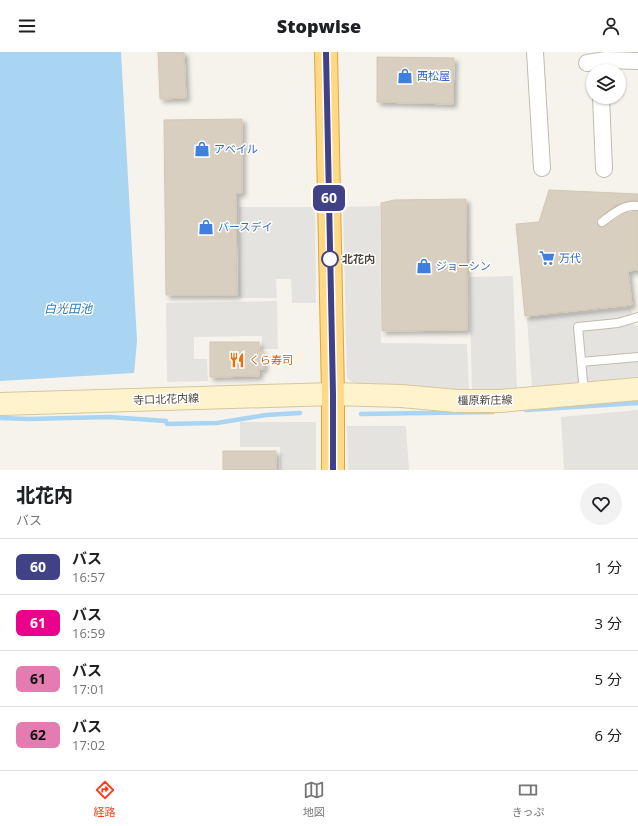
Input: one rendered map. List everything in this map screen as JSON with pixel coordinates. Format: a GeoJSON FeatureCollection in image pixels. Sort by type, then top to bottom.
{"type":"FeatureCollection","features":[{"type":"Feature","properties":{"kind":"highway"},"geometry":{"type":"LineString","coordinates":[[326,52],[333,394],[333,470]]}},
{"type":"Feature","properties":{"kind":"main road","name":"橿原新庄線"},"geometry":{"type":"LineString","coordinates":[[333,394],[401,396],[477,402],[507,401],[638,389]]}},
{"type":"Feature","properties":{"kind":"main road","name":"寺口北花内線"},"geometry":{"type":"LineString","coordinates":[[0,404],[333,394]]}},
{"type":"Feature","properties":{"kind":"street"},"geometry":{"type":"LineString","coordinates":[[535,52],[542,168]]}},
{"type":"Feature","properties":{"kind":"street"},"geometry":{"type":"LineString","coordinates":[[600,62],[638,61]]}},
{"type":"Feature","properties":{"kind":"street"},"geometry":{"type":"LineString","coordinates":[[601,104],[604,169]]}},
{"type":"Feature","properties":{"kind":"lane"},"geometry":{"type":"LineString","coordinates":[[602,222],[621,209],[634,205],[638,206]]}},
{"type":"Feature","properties":{"kind":"lane"},"geometry":{"type":"LineString","coordinates":[[584,394],[578,327],[618,323],[638,318]]}},
{"type":"Feature","properties":{"kind":"lane"},"geometry":{"type":"LineString","coordinates":[[581,362],[638,357]]}},
{"type":"Feature","properties":{"kind":"shaded area"},"geometry":{"type":"Polygon","coordinates":[[[380,206],[381,343],[467,344],[469,390],[392,385],[356,385],[347,378],[343,207],[380,206]]]}},
{"type":"Feature","properties":{"kind":"shaded area"},"geometry":{"type":"Polygon","coordinates":[[[239,207],[315,207],[316,303],[292,303],[291,279],[276,279],[277,298],[239,298],[239,207]]]}},
{"type":"Feature","properties":{"kind":"shaded area"},"geometry":{"type":"Polygon","coordinates":[[[513,276],[517,389],[472,391],[469,277],[513,276]]]}},
{"type":"Feature","properties":{"kind":"shaded area"},"geometry":{"type":"Polygon","coordinates":[[[277,301],[278,349],[262,349],[262,336],[194,337],[194,359],[207,359],[208,381],[167,382],[166,303],[277,301]]]}},
{"type":"Feature","properties":{"kind":"shaded area"},"geometry":{"type":"Polygon","coordinates":[[[631,308],[634,325],[638,326],[638,379],[532,389],[527,318],[631,308]]]}},
{"type":"Feature","properties":{"kind":"shaded area"},"geometry":{"type":"Polygon","coordinates":[[[638,410],[638,470],[564,470],[561,417],[638,410]]]}},
{"type":"Feature","properties":{"kind":"shaded area"},"geometry":{"type":"Polygon","coordinates":[[[240,422],[316,422],[316,470],[280,470],[280,447],[240,447],[240,422]]]}},
{"type":"Feature","properties":{"kind":"shaded area"},"geometry":{"type":"Polygon","coordinates":[[[347,426],[406,426],[409,470],[348,470],[347,426]]]}},
{"type":"Feature","properties":{"kind":"water","name":"白光田池"},"geometry":{"type":"Polygon","coordinates":[[[0,52],[121,52],[137,341],[134,373],[0,381],[0,52]]]}},
{"type":"Feature","properties":{"kind":"building"},"geometry":{"type":"Polygon","coordinates":[[[158,52],[184,52],[186,98],[160,99],[158,52]]]}},
{"type":"Feature","properties":{"kind":"building"},"geometry":{"type":"Polygon","coordinates":[[[377,57],[454,58],[453,104],[377,102],[377,57]]]}},
{"type":"Feature","properties":{"kind":"building"},"geometry":{"type":"Polygon","coordinates":[[[242,119],[242,193],[236,193],[237,295],[166,295],[164,120],[242,119]]]}},
{"type":"Feature","properties":{"kind":"building"},"geometry":{"type":"Polygon","coordinates":[[[549,190],[638,194],[638,200],[627,201],[616,205],[599,218],[597,222],[599,227],[603,227],[625,213],[638,211],[638,270],[628,271],[632,305],[525,316],[516,224],[539,222],[549,190]]]}},
{"type":"Feature","properties":{"kind":"building","name":"ジョーシン"},"geometry":{"type":"Polygon","coordinates":[[[466,199],[467,330],[382,331],[381,203],[394,200],[466,199]]]}},
{"type":"Feature","properties":{"kind":"building","name":"くら寿司"},"geometry":{"type":"Polygon","coordinates":[[[210,342],[259,342],[259,351],[263,351],[264,369],[259,369],[259,376],[210,377],[210,342]]]}},
{"type":"Feature","properties":{"kind":"building"},"geometry":{"type":"Polygon","coordinates":[[[223,451],[276,451],[276,470],[223,470],[223,451]]]}},
{"type":"Feature","properties":{"kind":"waterway"},"geometry":{"type":"LineString","coordinates":[[526,410],[638,403]]}},
{"type":"Feature","properties":{"kind":"waterway"},"geometry":{"type":"LineString","coordinates":[[361,414],[493,412]]}},
{"type":"Feature","properties":{"kind":"waterway"},"geometry":{"type":"LineString","coordinates":[[0,418],[28,419],[109,417],[166,421],[167,424],[217,423],[266,415],[300,413]]}},
{"type":"Feature","properties":{"kind":"bus line","name":"60"},"geometry":{"type":"LineString","coordinates":[[326,52],[333,394],[333,470]]}},
{"type":"Feature","properties":{"kind":"place","name":"西松屋"},"geometry":{"type":"Point","coordinates":[405,76]}},
{"type":"Feature","properties":{"kind":"place","name":"アベイル"},"geometry":{"type":"Point","coordinates":[202,149]}},
{"type":"Feature","properties":{"kind":"place","name":"バースデイ"},"geometry":{"type":"Point","coordinates":[206,227]}},
{"type":"Feature","properties":{"kind":"place","name":"万代"},"geometry":{"type":"Point","coordinates":[547,258]}},
{"type":"Feature","properties":{"kind":"place","name":"北花内"},"geometry":{"type":"Point","coordinates":[330,259]}},
{"type":"Feature","properties":{"kind":"place","name":"ジョーシン"},"geometry":{"type":"Point","coordinates":[424,266]}},
{"type":"Feature","properties":{"kind":"place","name":"くら寿司"},"geometry":{"type":"Point","coordinates":[237,360]}}]}
